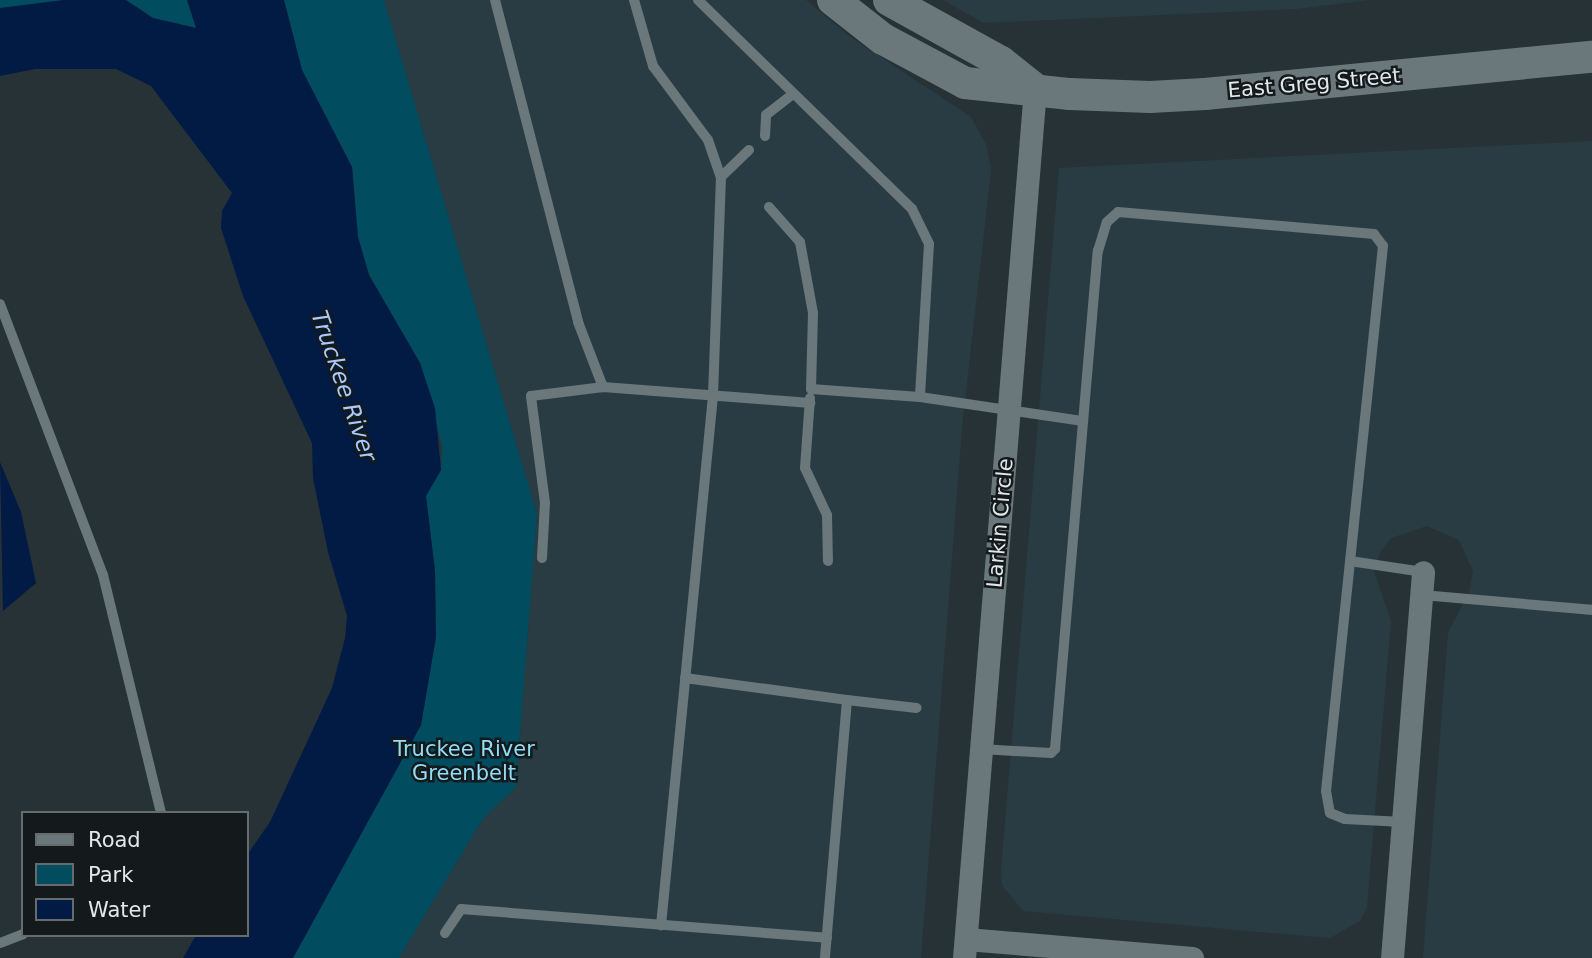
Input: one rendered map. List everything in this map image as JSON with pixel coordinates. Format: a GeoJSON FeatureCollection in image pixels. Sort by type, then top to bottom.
{"type":"FeatureCollection","features":[{"type":"Feature","properties":{"kind":"main road","name":"East Greg Street"},"geometry":{"type":"LineString","coordinates":[[833,0],[883,39],[965,83],[1035,89],[1150,97],[1592,57]]}},
{"type":"Feature","properties":{"kind":"main road"},"geometry":{"type":"LineString","coordinates":[[888,0],[1001,62],[1035,89]]}},
{"type":"Feature","properties":{"kind":"street","name":"Larkin Circle"},"geometry":{"type":"LineString","coordinates":[[965,949],[1035,89]]}},
{"type":"Feature","properties":{"kind":"street"},"geometry":{"type":"LineString","coordinates":[[1392,958],[1423,572]]}},
{"type":"Feature","properties":{"kind":"street"},"geometry":{"type":"LineString","coordinates":[[965,949],[1192,958]]}},
{"type":"Feature","properties":{"kind":"lane"},"geometry":{"type":"LineString","coordinates":[[495,0],[578,322],[603,387]]}},
{"type":"Feature","properties":{"kind":"lane"},"geometry":{"type":"LineString","coordinates":[[634,0],[653,66],[708,139],[721,177],[713,396],[660,925]]}},
{"type":"Feature","properties":{"kind":"lane"},"geometry":{"type":"LineString","coordinates":[[698,0],[912,209],[929,244],[920,397]]}},
{"type":"Feature","properties":{"kind":"lane"},"geometry":{"type":"LineString","coordinates":[[765,136],[766,115],[793,94]]}},
{"type":"Feature","properties":{"kind":"lane"},"geometry":{"type":"LineString","coordinates":[[721,177],[749,150]]}},
{"type":"Feature","properties":{"kind":"lane"},"geometry":{"type":"LineString","coordinates":[[769,207],[800,242],[813,313],[805,468],[827,515],[828,561]]}},
{"type":"Feature","properties":{"kind":"lane"},"geometry":{"type":"LineString","coordinates":[[981,749],[1051,753],[1055,749],[1098,251],[1107,222],[1118,212],[1374,234],[1383,246],[1326,791],[1331,813],[1345,819],[1404,822]]}},
{"type":"Feature","properties":{"kind":"lane"},"geometry":{"type":"LineString","coordinates":[[0,303],[103,575],[161,811]]}},
{"type":"Feature","properties":{"kind":"lane"},"geometry":{"type":"LineString","coordinates":[[542,558],[545,503],[531,396],[603,387],[810,403]]}},
{"type":"Feature","properties":{"kind":"lane"},"geometry":{"type":"LineString","coordinates":[[811,389],[920,397],[1083,421]]}},
{"type":"Feature","properties":{"kind":"lane"},"geometry":{"type":"LineString","coordinates":[[1350,561],[1423,572]]}},
{"type":"Feature","properties":{"kind":"lane"},"geometry":{"type":"LineString","coordinates":[[1422,595],[1592,610]]}},
{"type":"Feature","properties":{"kind":"lane"},"geometry":{"type":"LineString","coordinates":[[685,678],[917,708]]}},
{"type":"Feature","properties":{"kind":"lane"},"geometry":{"type":"LineString","coordinates":[[825,958],[847,700]]}},
{"type":"Feature","properties":{"kind":"lane"},"geometry":{"type":"LineString","coordinates":[[446,933],[461,909],[827,938]]}},
{"type":"Feature","properties":{"kind":"lane"},"geometry":{"type":"LineString","coordinates":[[0,943],[21,934]]}},
{"type":"Feature","properties":{"kind":"shaded area"},"geometry":{"type":"Polygon","coordinates":[[[384,0],[806,0],[849,36],[971,117],[986,144],[991,170],[962,428],[921,958],[399,958],[483,819],[516,787],[537,514],[384,0]]]}},
{"type":"Feature","properties":{"kind":"shaded area"},"geometry":{"type":"Polygon","coordinates":[[[943,0],[1370,0],[1295,9],[984,23],[943,0]]]}},
{"type":"Feature","properties":{"kind":"shaded area"},"geometry":{"type":"Polygon","coordinates":[[[1592,141],[1592,958],[1423,958],[1448,633],[1469,592],[1473,571],[1459,540],[1427,526],[1391,538],[1380,552],[1374,572],[1391,621],[1367,907],[1360,921],[1330,938],[1023,911],[1002,885],[1001,871],[1059,168],[1592,141]]]}},
{"type":"Feature","properties":{"kind":"green space"},"geometry":{"type":"Polygon","coordinates":[[[0,0],[64,0],[0,8],[0,0]]]}},
{"type":"Feature","properties":{"kind":"green space"},"geometry":{"type":"Polygon","coordinates":[[[126,0],[187,0],[197,28],[153,18],[126,0]]]}},
{"type":"Feature","properties":{"kind":"green space","name":"Truckee River Greenbelt"},"geometry":{"type":"Polygon","coordinates":[[[284,0],[384,0],[537,514],[516,787],[483,819],[399,958],[293,958],[421,725],[436,637],[435,571],[426,496],[441,470],[442,446],[420,363],[369,275],[358,237],[352,167],[302,70],[284,0]]]}},
{"type":"Feature","properties":{"kind":"water","name":"Truckee River"},"geometry":{"type":"Polygon","coordinates":[[[64,0],[126,0],[153,18],[196,28],[187,0],[284,0],[302,70],[352,167],[358,237],[369,275],[420,363],[435,408],[441,470],[426,496],[435,571],[436,637],[421,725],[293,958],[183,958],[195,937],[248,937],[248,854],[270,822],[332,688],[345,638],[347,616],[328,552],[313,478],[312,443],[243,296],[221,228],[222,211],[232,193],[151,86],[116,69],[35,69],[0,76],[0,8],[64,0]]]}},
{"type":"Feature","properties":{"kind":"water"},"geometry":{"type":"Polygon","coordinates":[[[0,462],[21,512],[36,583],[3,611],[0,462]]]}}]}
